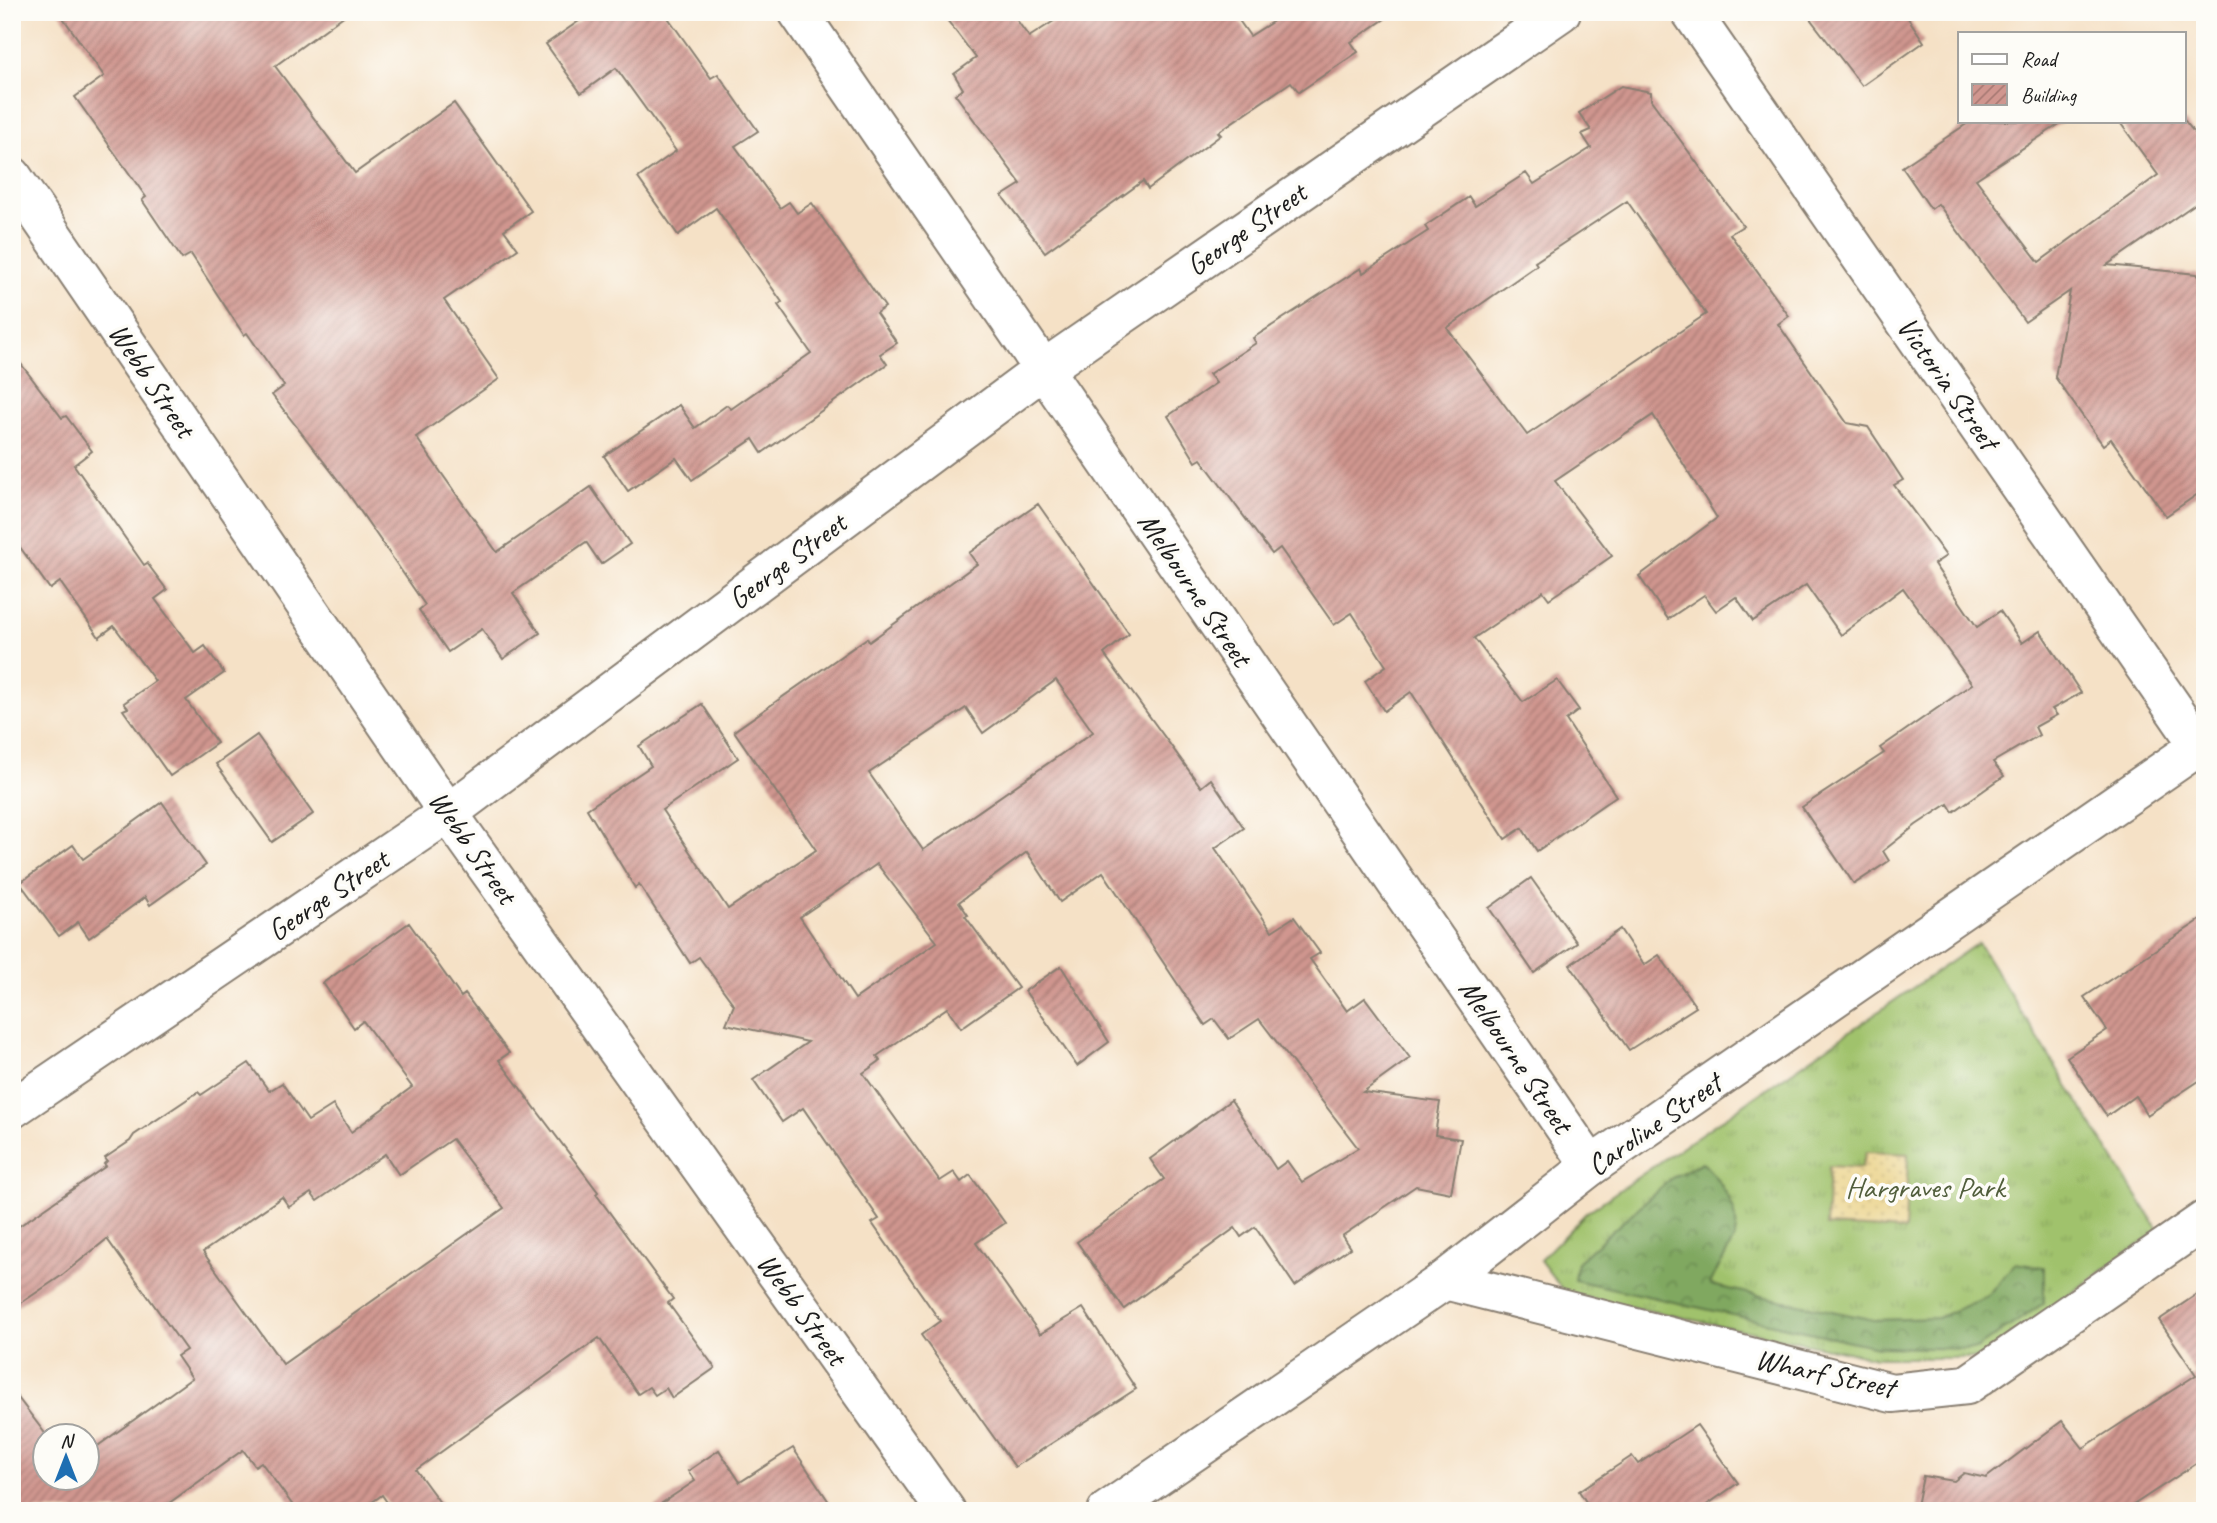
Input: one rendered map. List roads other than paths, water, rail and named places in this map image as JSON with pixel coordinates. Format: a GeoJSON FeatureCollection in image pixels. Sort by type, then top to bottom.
{"type":"FeatureCollection","features":[{"type":"Feature","properties":{"kind":"street","name":"Melbourne Street"},"geometry":{"type":"LineString","coordinates":[[798,12],[1591,1166]]}},
{"type":"Feature","properties":{"kind":"street","name":"George Street"},"geometry":{"type":"LineString","coordinates":[[12,1109],[448,813],[1044,369],[1561,12]]}},
{"type":"Feature","properties":{"kind":"street","name":"Victoria Street"},"geometry":{"type":"LineString","coordinates":[[1691,12],[2203,747]]}},
{"type":"Feature","properties":{"kind":"street","name":"Webb Street"},"geometry":{"type":"LineString","coordinates":[[12,176],[448,813],[946,1511]]}},
{"type":"Feature","properties":{"kind":"street","name":"Caroline Street"},"geometry":{"type":"LineString","coordinates":[[1107,1511],[1445,1280],[1591,1166],[2203,747]]}},
{"type":"Feature","properties":{"kind":"street","name":"Wharf Street"},"geometry":{"type":"LineString","coordinates":[[1445,1280],[1892,1393],[1967,1385],[2205,1220]]}},
{"type":"Feature","properties":{"kind":"park label","name":"Hargraves Park"},"geometry":{"type":"Point","coordinates":[1925,1187]}}]}
